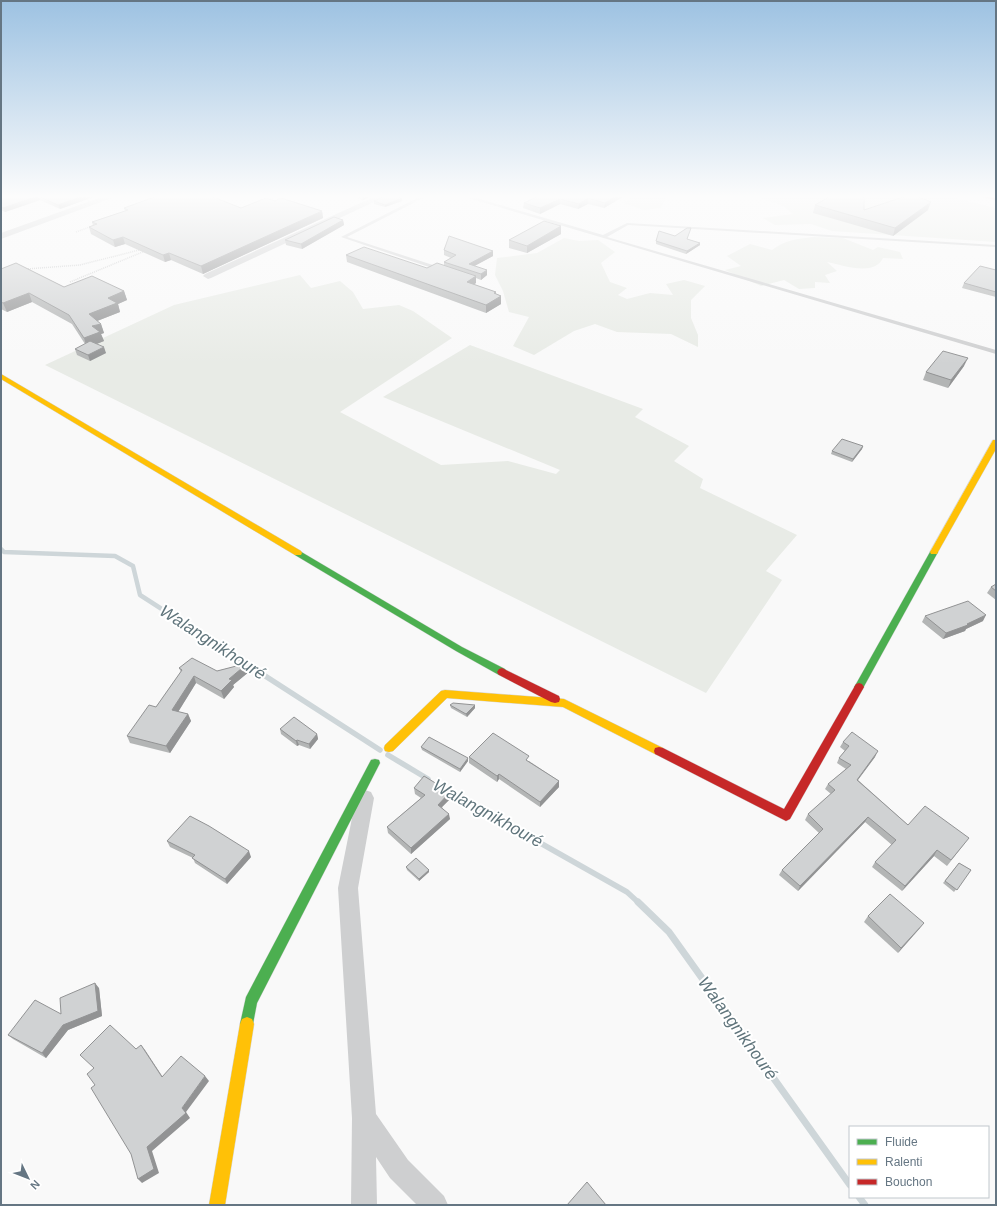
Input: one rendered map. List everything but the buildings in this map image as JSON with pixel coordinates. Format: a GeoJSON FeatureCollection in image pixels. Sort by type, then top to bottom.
{"type":"FeatureCollection","features":[{"type":"Feature","properties":{"kind":"street"},"geometry":{"type":"LineString","coordinates":[[208,276],[262,251]]}},
{"type":"Feature","properties":{"kind":"street"},"geometry":{"type":"LineString","coordinates":[[1,376],[459,649],[786,816],[996,442]]}},
{"type":"Feature","properties":{"kind":"street"},"geometry":{"type":"LineString","coordinates":[[217,1205],[251,1002],[382,755],[445,694],[564,703]]}},
{"type":"Feature","properties":{"kind":"street"},"geometry":{"type":"LineString","coordinates":[[364,1205],[364,1118],[348,888],[363,804],[382,755]]}},
{"type":"Feature","properties":{"kind":"street"},"geometry":{"type":"LineString","coordinates":[[364,1118],[399,1169],[435,1205]]}},
{"type":"Feature","properties":{"kind":"lane"},"geometry":{"type":"LineString","coordinates":[[386,251],[448,272]]}},
{"type":"Feature","properties":{"kind":"lane"},"geometry":{"type":"LineString","coordinates":[[651,251],[996,352]]}},
{"type":"Feature","properties":{"kind":"path"},"geometry":{"type":"LineString","coordinates":[[21,270],[80,265],[132,251]]}},
{"type":"Feature","properties":{"kind":"path"},"geometry":{"type":"LineString","coordinates":[[70,282],[143,252]]}},
{"type":"Feature","properties":{"kind":"shaded area"},"geometry":{"type":"Polygon","coordinates":[[[540,251],[614,251],[615,252],[601,263],[610,282],[627,288],[618,295],[627,299],[650,293],[673,295],[666,284],[684,280],[705,286],[691,300],[691,318],[698,335],[698,347],[671,334],[617,332],[595,324],[574,331],[534,355],[513,346],[529,317],[509,312],[503,291],[495,275],[497,258],[537,253],[540,251]]]}},
{"type":"Feature","properties":{"kind":"shaded area"},"geometry":{"type":"Polygon","coordinates":[[[736,251],[897,251],[900,252],[903,259],[883,258],[879,264],[866,268],[849,267],[827,262],[837,271],[825,275],[830,283],[815,282],[815,288],[799,289],[784,280],[761,286],[725,270],[741,266],[727,256],[736,251]]]}},
{"type":"Feature","properties":{"kind":"shaded area"},"geometry":{"type":"Polygon","coordinates":[[[300,275],[311,288],[340,281],[353,292],[363,309],[399,305],[413,311],[452,338],[340,412],[441,465],[508,461],[556,474],[560,470],[383,397],[470,345],[643,409],[635,417],[689,446],[674,461],[703,479],[700,488],[797,535],[766,571],[782,580],[706,693],[45,365],[174,305],[300,275]]]}},
{"type":"Feature","properties":{"kind":"waterway","name":"Walangnikhouré"},"geometry":{"type":"LineString","coordinates":[[1,549],[4,552],[115,556],[133,566],[140,595],[244,662]]}},
{"type":"Feature","properties":{"kind":"waterway","name":"Walangnikhouré"},"geometry":{"type":"LineString","coordinates":[[242,661],[380,750]]}},
{"type":"Feature","properties":{"kind":"waterway","name":"Walangnikhouré"},"geometry":{"type":"LineString","coordinates":[[388,755],[428,779]]}},
{"type":"Feature","properties":{"kind":"waterway","name":"Walangnikhouré"},"geometry":{"type":"LineString","coordinates":[[443,788],[627,892],[639,903]]}},
{"type":"Feature","properties":{"kind":"waterway","name":"Walangnikhouré"},"geometry":{"type":"LineString","coordinates":[[638,902],[669,932],[849,1184]]}},
{"type":"Feature","properties":{"kind":"waterway","name":"Walangnikhouré"},"geometry":{"type":"LineString","coordinates":[[860,1198],[865,1205]]}},
{"type":"Feature","properties":{"kind":"traffic: fast"},"geometry":{"type":"LineString","coordinates":[[859,687],[934,552]]}},
{"type":"Feature","properties":{"kind":"traffic: fast"},"geometry":{"type":"LineString","coordinates":[[298,553],[459,649],[502,672]]}},
{"type":"Feature","properties":{"kind":"traffic: fast"},"geometry":{"type":"LineString","coordinates":[[247,1024],[251,1002],[375,763]]}},
{"type":"Feature","properties":{"kind":"traffic: slow"},"geometry":{"type":"LineString","coordinates":[[1,376],[298,553]]}},
{"type":"Feature","properties":{"kind":"traffic: slow"},"geometry":{"type":"LineString","coordinates":[[934,552],[996,442]]}},
{"type":"Feature","properties":{"kind":"traffic: slow"},"geometry":{"type":"LineString","coordinates":[[389,748],[445,694],[564,703],[659,751]]}},
{"type":"Feature","properties":{"kind":"traffic: slow"},"geometry":{"type":"LineString","coordinates":[[217,1205],[247,1024]]}},
{"type":"Feature","properties":{"kind":"traffic: jam"},"geometry":{"type":"LineString","coordinates":[[502,672],[555,699]]}},
{"type":"Feature","properties":{"kind":"traffic: jam"},"geometry":{"type":"LineString","coordinates":[[659,751],[786,816],[859,687]]}}]}
